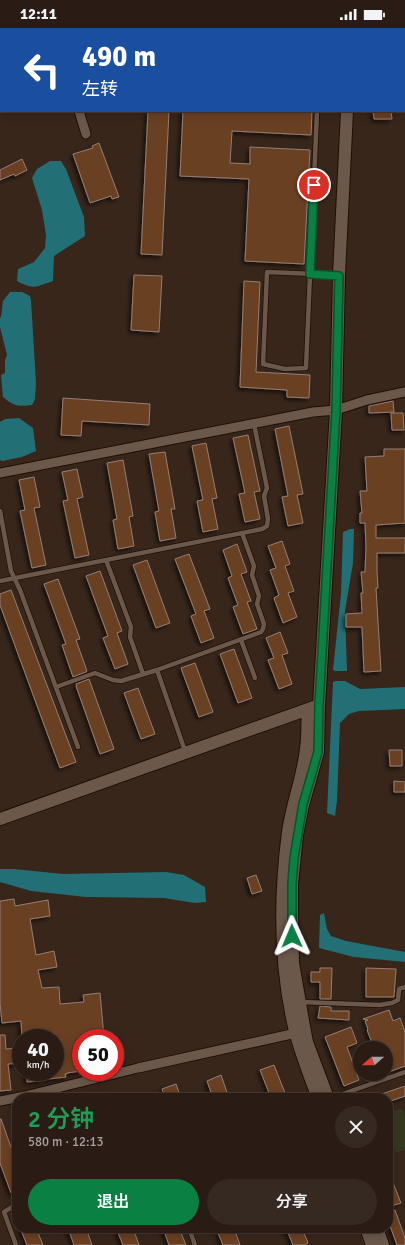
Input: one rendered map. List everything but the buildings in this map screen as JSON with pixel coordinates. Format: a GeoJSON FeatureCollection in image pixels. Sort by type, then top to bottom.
{"type":"FeatureCollection","features":[{"type":"Feature","properties":{"kind":"street"},"geometry":{"type":"LineString","coordinates":[[79,112],[86,134]]}},
{"type":"Feature","properties":{"kind":"street"},"geometry":{"type":"LineString","coordinates":[[326,1093],[307,1042],[299,1002],[293,964],[292,884],[294,858],[303,804],[318,752],[319,705],[336,410],[339,276],[347,112]]}},
{"type":"Feature","properties":{"kind":"street"},"geometry":{"type":"LineString","coordinates":[[0,473],[313,412],[336,410],[367,400],[405,392]]}},
{"type":"Feature","properties":{"kind":"street"},"geometry":{"type":"LineString","coordinates":[[0,820],[319,705]]}},
{"type":"Feature","properties":{"kind":"street"},"geometry":{"type":"LineString","coordinates":[[308,710],[306,749],[288,831],[281,911],[285,972],[296,1033],[300,1051],[316,1093]]}},
{"type":"Feature","properties":{"kind":"street"},"geometry":{"type":"LineString","coordinates":[[33,1093],[146,1066],[296,1033]]}},
{"type":"Feature","properties":{"kind":"street"},"geometry":{"type":"LineString","coordinates":[[0,1101],[12,1098]]}},
{"type":"Feature","properties":{"kind":"street"},"geometry":{"type":"LineString","coordinates":[[368,1233],[372,1245]]}},
{"type":"Feature","properties":{"kind":"street"},"geometry":{"type":"LineString","coordinates":[[379,1233],[383,1245]]}},
{"type":"Feature","properties":{"kind":"lane"},"geometry":{"type":"LineString","coordinates":[[317,112],[310,274],[306,368],[285,368],[263,364],[267,272],[310,274],[339,276]]}},
{"type":"Feature","properties":{"kind":"lane"},"geometry":{"type":"LineString","coordinates":[[0,581],[262,529],[267,526],[268,519],[264,496],[267,488],[254,424]]}},
{"type":"Feature","properties":{"kind":"lane"},"geometry":{"type":"LineString","coordinates":[[0,512],[11,571],[15,578],[78,747]]}},
{"type":"Feature","properties":{"kind":"lane"},"geometry":{"type":"LineString","coordinates":[[56,687],[95,673],[113,680],[121,681],[157,670],[261,632],[264,624],[257,604],[259,596],[252,575],[254,566],[242,533]]}},
{"type":"Feature","properties":{"kind":"lane"},"geometry":{"type":"LineString","coordinates":[[106,560],[131,627],[130,637],[143,674]]}},
{"type":"Feature","properties":{"kind":"lane"},"geometry":{"type":"LineString","coordinates":[[240,640],[255,678]]}},
{"type":"Feature","properties":{"kind":"lane"},"geometry":{"type":"LineString","coordinates":[[157,670],[186,753]]}},
{"type":"Feature","properties":{"kind":"lane"},"geometry":{"type":"LineString","coordinates":[[299,1002],[380,1005],[392,1003],[398,1000],[399,989],[405,987]]}},
{"type":"Feature","properties":{"kind":"lane"},"geometry":{"type":"LineString","coordinates":[[345,1093],[405,1072]]}},
{"type":"Feature","properties":{"kind":"lane"},"geometry":{"type":"LineString","coordinates":[[12,1207],[4,1212],[16,1245]]}},
{"type":"Feature","properties":{"kind":"lane"},"geometry":{"type":"LineString","coordinates":[[191,1233],[196,1245]]}},
{"type":"Feature","properties":{"kind":"green space"},"geometry":{"type":"Polygon","coordinates":[[[402,1108],[405,1117],[405,1149],[396,1153],[393,1145],[393,1111],[402,1108]]]}},
{"type":"Feature","properties":{"kind":"water"},"geometry":{"type":"Polygon","coordinates":[[[50,161],[61,161],[66,169],[84,217],[85,236],[54,256],[53,281],[31,287],[17,281],[18,269],[34,262],[45,248],[46,235],[42,210],[32,178],[37,169],[50,161]]]}},
{"type":"Feature","properties":{"kind":"water"},"geometry":{"type":"Polygon","coordinates":[[[10,292],[22,292],[30,296],[31,300],[36,383],[35,399],[32,405],[16,405],[3,397],[1,375],[5,373],[5,360],[7,355],[0,327],[0,318],[3,301],[10,292]]]}},
{"type":"Feature","properties":{"kind":"water"},"geometry":{"type":"Polygon","coordinates":[[[19,418],[33,428],[36,451],[22,457],[2,461],[0,460],[0,422],[5,419],[19,418]]]}},
{"type":"Feature","properties":{"kind":"water"},"geometry":{"type":"Polygon","coordinates":[[[354,529],[353,563],[345,611],[347,671],[335,671],[333,670],[341,594],[343,532],[354,529]]]}},
{"type":"Feature","properties":{"kind":"water"},"geometry":{"type":"Polygon","coordinates":[[[345,681],[360,689],[405,687],[405,709],[359,711],[349,714],[340,723],[335,816],[327,813],[333,682],[345,681]]]}},
{"type":"Feature","properties":{"kind":"water"},"geometry":{"type":"Polygon","coordinates":[[[0,869],[63,874],[166,872],[184,875],[205,887],[206,902],[195,903],[164,898],[86,897],[31,891],[0,882],[0,869]]]}},
{"type":"Feature","properties":{"kind":"water"},"geometry":{"type":"Polygon","coordinates":[[[324,913],[327,929],[331,936],[346,941],[405,952],[405,962],[354,957],[319,948],[320,915],[324,913]]]}},
{"type":"Feature","properties":{"kind":"route"},"geometry":{"type":"LineString","coordinates":[[292,936],[292,884],[294,858],[303,804],[318,752],[319,705],[336,410],[339,276],[310,274],[314,185]]}}]}
